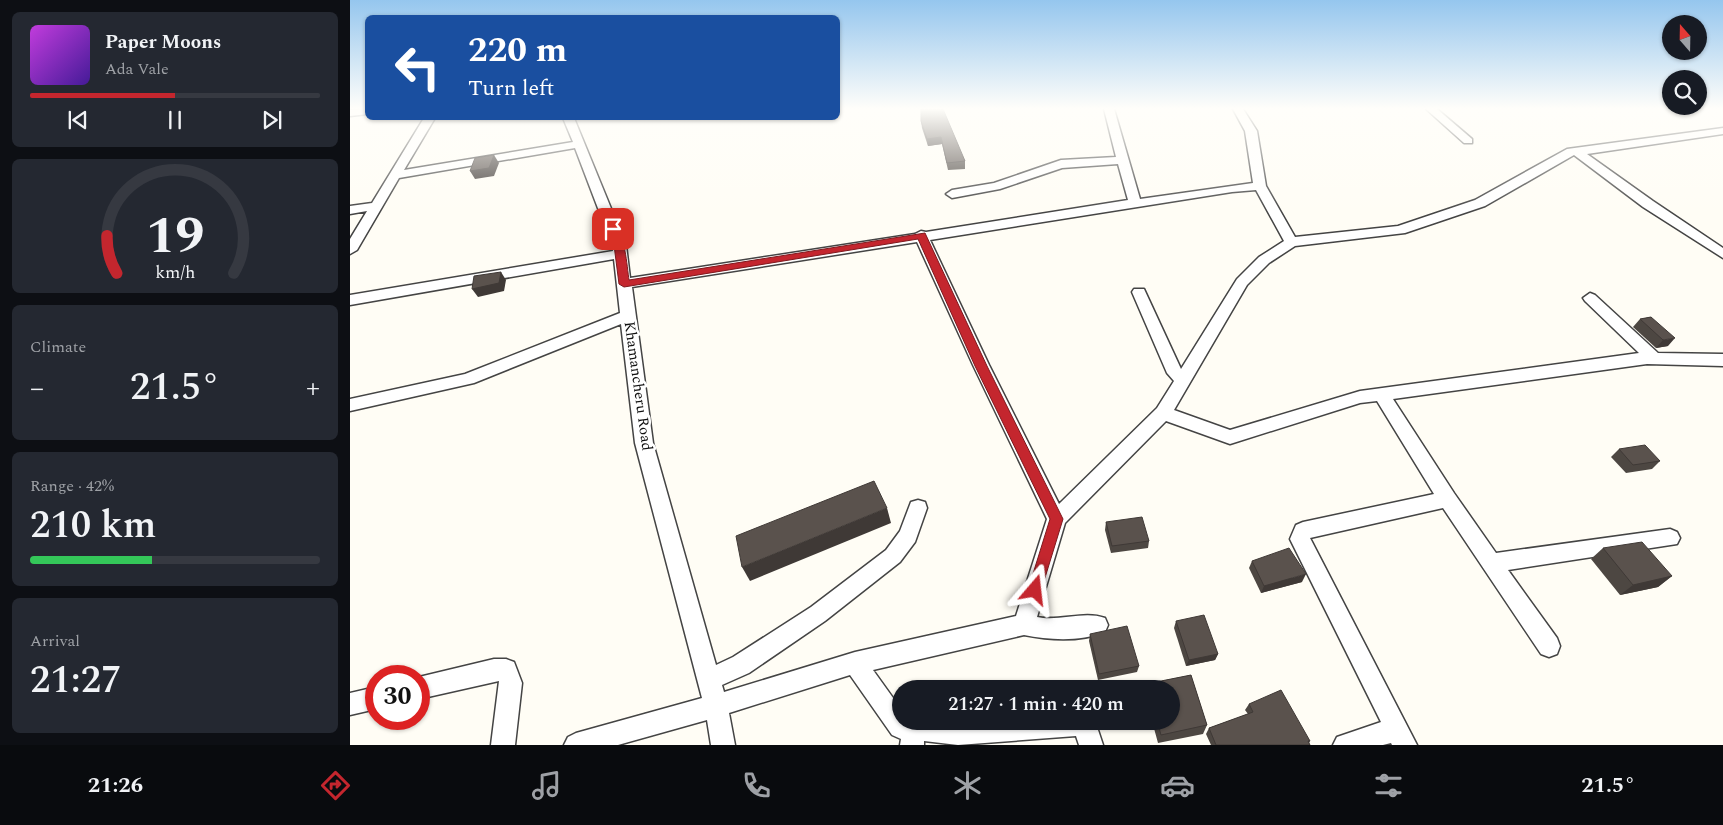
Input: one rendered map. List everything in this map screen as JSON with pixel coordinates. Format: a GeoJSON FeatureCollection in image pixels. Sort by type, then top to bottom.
{"type":"FeatureCollection","features":[{"type":"Feature","properties":{"kind":"street"},"geometry":{"type":"LineString","coordinates":[[350,250],[414,144]]}},
{"type":"Feature","properties":{"kind":"street"},"geometry":{"type":"LineString","coordinates":[[395,175],[580,144]]}},
{"type":"Feature","properties":{"kind":"street","name":"Khamancheru Road"},"geometry":{"type":"LineString","coordinates":[[580,144],[619,245],[644,443],[709,679],[723,745]]}},
{"type":"Feature","properties":{"kind":"street"},"geometry":{"type":"LineString","coordinates":[[1119,144],[1135,202]]}},
{"type":"Feature","properties":{"kind":"street"},"geometry":{"type":"LineString","coordinates":[[1254,144],[1260,186],[1292,242]]}},
{"type":"Feature","properties":{"kind":"street"},"geometry":{"type":"LineString","coordinates":[[1024,625],[1057,519],[1162,413],[1242,282],[1264,260],[1292,242],[1409,227],[1480,204],[1534,170],[1576,151],[1638,144]]}},
{"type":"Feature","properties":{"kind":"street"},"geometry":{"type":"LineString","coordinates":[[1576,151],[1655,209],[1723,254]]}},
{"type":"Feature","properties":{"kind":"street"},"geometry":{"type":"LineString","coordinates":[[952,194],[1003,184],[1061,164],[1124,160]]}},
{"type":"Feature","properties":{"kind":"street"},"geometry":{"type":"LineString","coordinates":[[624,284],[1135,202],[1232,188],[1260,186]]}},
{"type":"Feature","properties":{"kind":"street"},"geometry":{"type":"LineString","coordinates":[[350,210],[376,206]]}},
{"type":"Feature","properties":{"kind":"street"},"geometry":{"type":"LineString","coordinates":[[921,236],[981,366],[1057,519]]}},
{"type":"Feature","properties":{"kind":"street"},"geometry":{"type":"LineString","coordinates":[[350,300],[620,254]]}},
{"type":"Feature","properties":{"kind":"street"},"geometry":{"type":"LineString","coordinates":[[1139,292],[1175,373],[1184,379]]}},
{"type":"Feature","properties":{"kind":"street"},"geometry":{"type":"LineString","coordinates":[[1590,298],[1654,358]]}},
{"type":"Feature","properties":{"kind":"street"},"geometry":{"type":"LineString","coordinates":[[350,405],[468,379],[629,315]]}},
{"type":"Feature","properties":{"kind":"street"},"geometry":{"type":"LineString","coordinates":[[1162,413],[1230,437],[1360,397],[1654,358],[1723,360]]}},
{"type":"Feature","properties":{"kind":"street"},"geometry":{"type":"LineString","coordinates":[[1382,394],[1446,499],[1549,646]]}},
{"type":"Feature","properties":{"kind":"street"},"geometry":{"type":"LineString","coordinates":[[1345,745],[1401,737],[1339,614],[1304,551],[1300,539],[1303,532],[1446,499]]}},
{"type":"Feature","properties":{"kind":"street"},"geometry":{"type":"LineString","coordinates":[[709,679],[741,665],[818,614],[894,556],[908,536],[918,508]]}},
{"type":"Feature","properties":{"kind":"street"},"geometry":{"type":"LineString","coordinates":[[1491,563],[1670,538]]}},
{"type":"Feature","properties":{"kind":"street"},"geometry":{"type":"LineString","coordinates":[[576,745],[716,706],[855,663],[1024,625],[1049,630],[1097,625]]}},
{"type":"Feature","properties":{"kind":"street"},"geometry":{"type":"LineString","coordinates":[[855,663],[900,727],[912,737],[1084,724],[1091,745]]}},
{"type":"Feature","properties":{"kind":"street"},"geometry":{"type":"LineString","coordinates":[[430,685],[494,670],[506,670],[511,683],[503,745]]}},
{"type":"Feature","properties":{"kind":"street"},"geometry":{"type":"LineString","coordinates":[[350,704],[365,701]]}},
{"type":"Feature","properties":{"kind":"building"},"geometry":{"type":"Polygon","coordinates":[[[943,144],[958,144],[965,161],[947,163],[943,144]]]}},
{"type":"Feature","properties":{"kind":"building"},"geometry":{"type":"Polygon","coordinates":[[[494,155],[489,168],[470,171],[475,158],[494,155]]]}},
{"type":"Feature","properties":{"kind":"building"},"geometry":{"type":"Polygon","coordinates":[[[501,272],[499,283],[472,289],[474,276],[501,272]]]}},
{"type":"Feature","properties":{"kind":"building"},"geometry":{"type":"Polygon","coordinates":[[[1651,317],[1675,338],[1663,340],[1640,319],[1651,317]]]}},
{"type":"Feature","properties":{"kind":"building"},"geometry":{"type":"Polygon","coordinates":[[[1645,445],[1660,461],[1633,465],[1619,449],[1645,445]]]}},
{"type":"Feature","properties":{"kind":"building"},"geometry":{"type":"Polygon","coordinates":[[[874,481],[887,508],[742,567],[736,536],[874,481]]]}},
{"type":"Feature","properties":{"kind":"building"},"geometry":{"type":"Polygon","coordinates":[[[1142,517],[1149,541],[1112,546],[1106,522],[1142,517]]]}},
{"type":"Feature","properties":{"kind":"building"},"geometry":{"type":"Polygon","coordinates":[[[1642,542],[1672,576],[1633,585],[1603,548],[1642,542]]]}},
{"type":"Feature","properties":{"kind":"building"},"geometry":{"type":"Polygon","coordinates":[[[1289,548],[1306,574],[1264,586],[1252,561],[1289,548]]]}},
{"type":"Feature","properties":{"kind":"building"},"geometry":{"type":"Polygon","coordinates":[[[1204,615],[1218,654],[1189,660],[1176,621],[1204,615]]]}},
{"type":"Feature","properties":{"kind":"building"},"geometry":{"type":"Polygon","coordinates":[[[1127,626],[1139,666],[1099,674],[1090,634],[1127,626]]]}},
{"type":"Feature","properties":{"kind":"building"},"geometry":{"type":"Polygon","coordinates":[[[1191,675],[1207,725],[1161,735],[1160,730],[1180,730],[1180,680],[1166,680],[1191,675]]]}},
{"type":"Feature","properties":{"kind":"building"},"geometry":{"type":"Polygon","coordinates":[[[1281,690],[1310,741],[1308,741],[1310,745],[1216,745],[1209,728],[1253,712],[1249,704],[1281,690]]]}},
{"type":"Feature","properties":{"kind":"route"},"geometry":{"type":"LineString","coordinates":[[613,229],[619,245],[624,284],[921,236],[981,366],[1057,519],[1035,590]]}}]}
